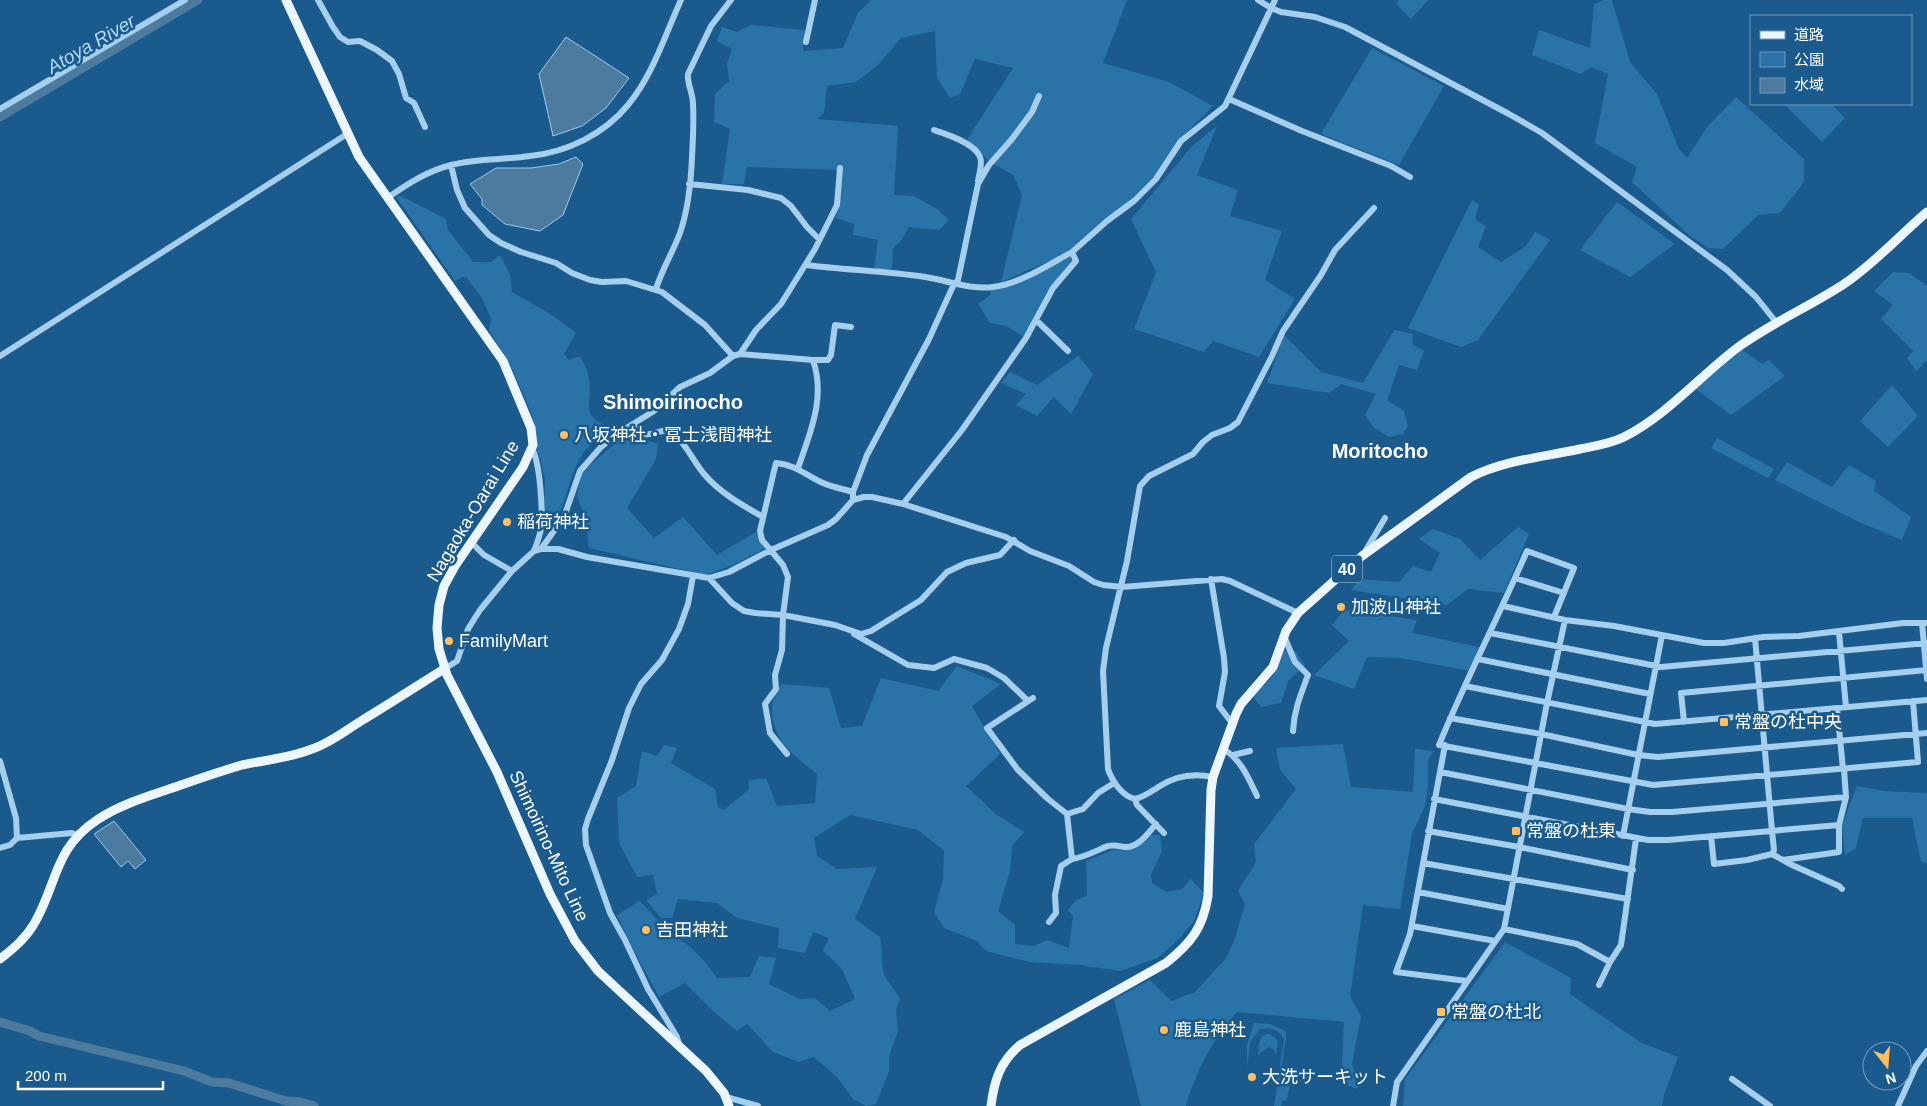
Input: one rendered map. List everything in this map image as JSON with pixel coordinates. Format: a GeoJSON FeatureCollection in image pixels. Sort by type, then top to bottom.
{"type":"FeatureCollection","features":[{"type":"Feature","properties":{"kind":"main road","name":"Nagaoka-Oarai Line"},"geometry":{"type":"LineString","coordinates":[[286,0],[359,157],[503,361],[530,422],[533,441],[532,448],[523,467],[448,578],[439,605],[437,639],[444,669]]}},
{"type":"Feature","properties":{"kind":"main road","name":"40"},"geometry":{"type":"LineString","coordinates":[[991,1106],[998,1073],[1007,1057],[1020,1044],[1166,963],[1185,948],[1198,931],[1206,911],[1208,896],[1210,795],[1213,777],[1232,722],[1241,704],[1273,667],[1289,625],[1298,612],[1362,556],[1461,482],[1480,472],[1506,464],[1596,446],[1629,434],[1662,412],[1736,349],[1776,322],[1846,283],[1927,212]]}},
{"type":"Feature","properties":{"kind":"main road"},"geometry":{"type":"LineString","coordinates":[[0,959],[23,940],[34,924],[57,868],[78,836],[91,824],[112,811],[148,796],[241,766],[315,748],[444,669]]}},
{"type":"Feature","properties":{"kind":"main road","name":"Shimoirino-Mito Line"},"geometry":{"type":"LineString","coordinates":[[444,669],[497,772],[550,894],[575,941],[598,971],[679,1044],[713,1079],[728,1101]]}},
{"type":"Feature","properties":{"kind":"street"},"geometry":{"type":"LineString","coordinates":[[0,109],[185,0]]}},
{"type":"Feature","properties":{"kind":"street"},"geometry":{"type":"LineString","coordinates":[[318,0],[340,37],[348,42],[360,41],[392,61],[400,74],[406,98],[414,103],[425,127]]}},
{"type":"Feature","properties":{"kind":"street"},"geometry":{"type":"LineString","coordinates":[[388,198],[420,177],[451,165],[544,154],[572,146],[595,134],[627,106],[642,84],[681,0]]}},
{"type":"Feature","properties":{"kind":"street"},"geometry":{"type":"LineString","coordinates":[[656,289],[662,269],[680,232],[686,206],[692,160],[693,101],[688,74],[712,26],[731,0]]}},
{"type":"Feature","properties":{"kind":"street"},"geometry":{"type":"LineString","coordinates":[[806,42],[815,0]]}},
{"type":"Feature","properties":{"kind":"street"},"geometry":{"type":"LineString","coordinates":[[1258,0],[1271,8],[1315,17],[1345,27],[1542,133],[1727,270],[1756,297],[1776,322]]}},
{"type":"Feature","properties":{"kind":"street"},"geometry":{"type":"LineString","coordinates":[[806,265],[928,277],[954,284],[984,288],[998,286],[1044,268],[1072,252],[1096,229],[1134,201],[1156,179],[1181,141],[1225,106],[1275,0]]}},
{"type":"Feature","properties":{"kind":"street"},"geometry":{"type":"LineString","coordinates":[[978,184],[989,165],[1005,149],[1027,119],[1040,96]]}},
{"type":"Feature","properties":{"kind":"street"},"geometry":{"type":"LineString","coordinates":[[1229,99],[1302,132],[1391,166],[1410,178]]}},
{"type":"Feature","properties":{"kind":"street"},"geometry":{"type":"LineString","coordinates":[[444,669],[457,661],[473,620],[512,571],[534,551],[558,549],[587,557],[709,578],[729,572],[771,550],[828,525],[836,519],[853,496],[867,455],[929,339],[954,284],[958,280],[978,184],[981,160],[979,155],[960,139],[934,130]]}},
{"type":"Feature","properties":{"kind":"street"},"geometry":{"type":"LineString","coordinates":[[0,356],[347,134]]}},
{"type":"Feature","properties":{"kind":"street"},"geometry":{"type":"LineString","coordinates":[[451,165],[457,190],[465,208],[489,235],[500,243],[521,252],[556,262],[572,273],[590,280],[602,282],[626,280],[656,289],[705,325],[736,355],[828,360],[830,358],[835,326],[851,327]]}},
{"type":"Feature","properties":{"kind":"street"},"geometry":{"type":"LineString","coordinates":[[541,549],[564,517],[576,480],[584,464],[611,438],[654,411],[680,387],[710,373],[736,355],[756,330],[781,304],[806,265],[837,205],[840,168]]}},
{"type":"Feature","properties":{"kind":"street"},"geometry":{"type":"LineString","coordinates":[[689,184],[748,190],[781,198],[791,206],[819,240]]}},
{"type":"Feature","properties":{"kind":"street"},"geometry":{"type":"LineString","coordinates":[[1213,777],[1198,774],[1181,777],[1163,784],[1136,799],[1130,798],[1114,783],[1106,762],[1103,671],[1106,648],[1122,587],[1140,486],[1143,480],[1193,454],[1212,435],[1230,428],[1238,422],[1283,331],[1321,275],[1334,250],[1374,208]]}},
{"type":"Feature","properties":{"kind":"street"},"geometry":{"type":"LineString","coordinates":[[903,504],[968,422],[1026,338],[1053,288],[1076,261],[1072,252]]}},
{"type":"Feature","properties":{"kind":"street"},"geometry":{"type":"LineString","coordinates":[[1036,320],[1068,350]]}},
{"type":"Feature","properties":{"kind":"street"},"geometry":{"type":"LineString","coordinates":[[798,468],[815,421],[818,407],[816,370],[813,360]]}},
{"type":"Feature","properties":{"kind":"street"},"geometry":{"type":"LineString","coordinates":[[633,425],[643,435],[663,431],[673,434],[714,485],[732,499],[763,516]]}},
{"type":"Feature","properties":{"kind":"street"},"geometry":{"type":"LineString","coordinates":[[532,448],[536,458],[542,520],[534,551]]}},
{"type":"Feature","properties":{"kind":"street"},"geometry":{"type":"LineString","coordinates":[[787,754],[770,733],[765,704],[776,689],[778,661],[782,650],[783,615],[788,577],[783,565],[760,537],[763,516],[776,463],[798,468],[823,483],[853,496],[872,497],[903,504],[1014,540],[1030,551],[1069,566],[1094,582],[1113,587],[1122,587],[1211,579],[1230,581],[1298,612]]}},
{"type":"Feature","properties":{"kind":"street"},"geometry":{"type":"LineString","coordinates":[[1362,556],[1385,518]]}},
{"type":"Feature","properties":{"kind":"street"},"geometry":{"type":"LineString","coordinates":[[853,633],[861,634],[872,631],[921,600],[947,572],[966,563],[1000,555],[1014,540]]}},
{"type":"Feature","properties":{"kind":"street"},"geometry":{"type":"LineString","coordinates":[[471,542],[484,555],[512,571]]}},
{"type":"Feature","properties":{"kind":"street"},"geometry":{"type":"LineString","coordinates":[[1554,618],[1574,568],[1527,551],[1439,745],[1633,782],[1660,785],[1844,769],[1918,762],[1913,701]]}},
{"type":"Feature","properties":{"kind":"street"},"geometry":{"type":"LineString","coordinates":[[679,1044],[677,1037],[648,989],[610,913],[585,838],[588,819],[612,760],[629,708],[641,684],[662,660],[679,629],[688,604],[692,576]]}},
{"type":"Feature","properties":{"kind":"street"},"geometry":{"type":"LineString","coordinates":[[709,578],[732,603],[744,611],[756,614],[783,615],[835,626],[853,633],[908,665],[934,668],[954,659],[987,668],[1004,678],[1030,699],[987,728],[1018,770],[1048,799],[1067,814],[1072,859]]}},
{"type":"Feature","properties":{"kind":"street"},"geometry":{"type":"LineString","coordinates":[[1515,578],[1564,593]]}},
{"type":"Feature","properties":{"kind":"street"},"geometry":{"type":"LineString","coordinates":[[1211,579],[1225,672],[1219,706],[1232,722]]}},
{"type":"Feature","properties":{"kind":"street"},"geometry":{"type":"LineString","coordinates":[[1503,606],[1554,618],[1614,626],[1704,643],[1724,643],[1755,638],[1924,623],[1927,679]]}},
{"type":"Feature","properties":{"kind":"street"},"geometry":{"type":"LineString","coordinates":[[1393,1106],[1397,1082],[1504,929],[1547,703],[1565,620]]}},
{"type":"Feature","properties":{"kind":"street"},"geometry":{"type":"LineString","coordinates":[[1838,632],[1846,707]]}},
{"type":"Feature","properties":{"kind":"street"},"geometry":{"type":"LineString","coordinates":[[1490,633],[1662,667],[1926,643]]}},
{"type":"Feature","properties":{"kind":"street"},"geometry":{"type":"LineString","coordinates":[[1623,836],[1662,635]]}},
{"type":"Feature","properties":{"kind":"street"},"geometry":{"type":"LineString","coordinates":[[1284,636],[1295,662],[1308,675],[1298,701],[1293,731]]}},
{"type":"Feature","properties":{"kind":"street"},"geometry":{"type":"LineString","coordinates":[[1755,638],[1774,850],[1772,854]]}},
{"type":"Feature","properties":{"kind":"street"},"geometry":{"type":"LineString","coordinates":[[1478,659],[1650,694]]}},
{"type":"Feature","properties":{"kind":"street"},"geometry":{"type":"LineString","coordinates":[[1684,722],[1681,693],[1926,670]]}},
{"type":"Feature","properties":{"kind":"street"},"geometry":{"type":"LineString","coordinates":[[1465,686],[1655,724],[1927,700]]}},
{"type":"Feature","properties":{"kind":"street"},"geometry":{"type":"LineString","coordinates":[[1783,860],[1839,852],[1839,824],[1846,797],[1837,708]]}},
{"type":"Feature","properties":{"kind":"street"},"geometry":{"type":"LineString","coordinates":[[1450,718],[1541,734],[1638,755],[1666,757],[1927,733]]}},
{"type":"Feature","properties":{"kind":"street"},"geometry":{"type":"LineString","coordinates":[[1445,745],[1412,926],[1396,972],[1467,981]]}},
{"type":"Feature","properties":{"kind":"street"},"geometry":{"type":"LineString","coordinates":[[1223,749],[1233,755],[1245,772],[1257,796]]}},
{"type":"Feature","properties":{"kind":"street"},"geometry":{"type":"LineString","coordinates":[[1233,755],[1250,751]]}},
{"type":"Feature","properties":{"kind":"street"},"geometry":{"type":"LineString","coordinates":[[0,761],[21,837]]}},
{"type":"Feature","properties":{"kind":"street"},"geometry":{"type":"LineString","coordinates":[[1440,772],[1650,812],[1672,812],[1846,797]]}},
{"type":"Feature","properties":{"kind":"street"},"geometry":{"type":"LineString","coordinates":[[1067,814],[1083,808],[1098,793],[1114,783]]}},
{"type":"Feature","properties":{"kind":"street"},"geometry":{"type":"LineString","coordinates":[[1136,799],[1137,805],[1164,833]]}},
{"type":"Feature","properties":{"kind":"street"},"geometry":{"type":"LineString","coordinates":[[1434,799],[1636,839],[1668,840],[1839,824]]}},
{"type":"Feature","properties":{"kind":"street"},"geometry":{"type":"LineString","coordinates":[[1049,922],[1056,913],[1055,895],[1061,866],[1072,859],[1086,856],[1109,846],[1126,847],[1134,845],[1142,840],[1156,824]]}},
{"type":"Feature","properties":{"kind":"street"},"geometry":{"type":"LineString","coordinates":[[1428,831],[1633,870]]}},
{"type":"Feature","properties":{"kind":"street"},"geometry":{"type":"LineString","coordinates":[[0,848],[21,837],[72,833],[78,836]]}},
{"type":"Feature","properties":{"kind":"street"},"geometry":{"type":"LineString","coordinates":[[1711,836],[1714,864],[1747,860],[1772,854],[1842,889]]}},
{"type":"Feature","properties":{"kind":"street"},"geometry":{"type":"LineString","coordinates":[[1600,985],[1610,962],[1621,945],[1636,839]]}},
{"type":"Feature","properties":{"kind":"street"},"geometry":{"type":"LineString","coordinates":[[1423,863],[1513,880],[1628,898]]}},
{"type":"Feature","properties":{"kind":"street"},"geometry":{"type":"LineString","coordinates":[[1418,892],[1508,909]]}},
{"type":"Feature","properties":{"kind":"street"},"geometry":{"type":"LineString","coordinates":[[1412,926],[1495,941]]}},
{"type":"Feature","properties":{"kind":"street"},"geometry":{"type":"LineString","coordinates":[[1504,929],[1578,944],[1610,962]]}},
{"type":"Feature","properties":{"kind":"street"},"geometry":{"type":"LineString","coordinates":[[1898,1106],[1916,1066],[1927,1051]]}},
{"type":"Feature","properties":{"kind":"street"},"geometry":{"type":"LineString","coordinates":[[1732,1079],[1770,1106]]}},
{"type":"Feature","properties":{"kind":"street"},"geometry":{"type":"LineString","coordinates":[[728,1101],[758,1106]]}},
{"type":"Feature","properties":{"kind":"green space"},"geometry":{"type":"Polygon","coordinates":[[[871,0],[1127,0],[1103,63],[1169,82],[1213,106],[1180,139],[1159,171],[1125,205],[1104,219],[1063,255],[1001,282],[1022,195],[1013,175],[989,161],[966,141],[1013,68],[975,59],[960,94],[950,98],[937,78],[935,31],[901,38],[878,65],[856,82],[827,86],[824,113],[817,119],[898,126],[894,195],[914,196],[937,209],[949,220],[939,230],[909,227],[901,241],[893,248],[892,271],[874,268],[878,240],[853,235],[854,224],[836,218],[841,194],[841,170],[747,167],[744,184],[722,184],[730,129],[714,122],[715,94],[729,81],[727,63],[732,49],[717,41],[722,27],[737,32],[751,25],[805,30],[803,51],[843,48],[858,13],[871,0]]]}},
{"type":"Feature","properties":{"kind":"green space"},"geometry":{"type":"Polygon","coordinates":[[[1399,0],[1428,0],[1411,19],[1396,4],[1399,0]]]}},
{"type":"Feature","properties":{"kind":"green space"},"geometry":{"type":"Polygon","coordinates":[[[1603,0],[1612,0],[1630,62],[1657,94],[1679,149],[1687,158],[1707,127],[1736,97],[1804,159],[1804,182],[1780,213],[1758,215],[1723,249],[1708,248],[1690,236],[1632,182],[1637,167],[1595,143],[1608,74],[1591,67],[1581,74],[1532,55],[1539,30],[1590,48],[1594,4],[1603,0]]]}},
{"type":"Feature","properties":{"kind":"green space"},"geometry":{"type":"Polygon","coordinates":[[[1372,48],[1444,86],[1399,165],[1321,134],[1372,48]]]}},
{"type":"Feature","properties":{"kind":"green space"},"geometry":{"type":"Polygon","coordinates":[[[1785,105],[1833,105],[1845,118],[1822,142],[1785,105]]]}},
{"type":"Feature","properties":{"kind":"green space"},"geometry":{"type":"Polygon","coordinates":[[[1217,126],[1197,175],[1238,190],[1230,216],[1282,231],[1265,280],[1295,299],[1259,357],[1213,341],[1204,352],[1134,329],[1156,272],[1131,219],[1192,146],[1217,126]]]}},
{"type":"Feature","properties":{"kind":"green space"},"geometry":{"type":"Polygon","coordinates":[[[401,196],[446,219],[448,230],[473,262],[491,262],[500,255],[510,275],[512,292],[552,315],[576,333],[564,354],[569,360],[580,356],[588,374],[590,385],[589,408],[591,414],[603,424],[615,429],[594,442],[584,452],[575,469],[562,507],[553,524],[544,518],[545,481],[540,457],[535,449],[537,437],[532,415],[511,366],[489,330],[491,319],[482,298],[467,278],[462,277],[455,281],[396,197],[401,196]]]}},
{"type":"Feature","properties":{"kind":"green space"},"geometry":{"type":"Polygon","coordinates":[[[1472,200],[1479,205],[1475,219],[1486,227],[1478,247],[1501,262],[1525,247],[1535,232],[1550,240],[1478,340],[1461,347],[1408,328],[1472,200]]]}},
{"type":"Feature","properties":{"kind":"green space"},"geometry":{"type":"Polygon","coordinates":[[[1617,202],[1675,244],[1630,277],[1580,250],[1617,202]]]}},
{"type":"Feature","properties":{"kind":"green space"},"geometry":{"type":"Polygon","coordinates":[[[1070,255],[1072,261],[1047,292],[1024,337],[1006,326],[990,323],[978,304],[990,295],[991,290],[1070,255]]]}},
{"type":"Feature","properties":{"kind":"green space"},"geometry":{"type":"Polygon","coordinates":[[[1893,272],[1909,273],[1927,286],[1927,360],[1916,371],[1907,358],[1913,351],[1881,319],[1893,305],[1874,291],[1893,272]]]}},
{"type":"Feature","properties":{"kind":"green space"},"geometry":{"type":"Polygon","coordinates":[[[1394,330],[1413,334],[1412,344],[1424,351],[1417,370],[1399,365],[1387,400],[1404,411],[1408,426],[1403,434],[1389,437],[1374,428],[1365,415],[1376,394],[1341,384],[1329,393],[1267,383],[1284,335],[1321,372],[1363,383],[1394,330]]]}},
{"type":"Feature","properties":{"kind":"green space"},"geometry":{"type":"Polygon","coordinates":[[[1742,350],[1762,364],[1769,360],[1785,376],[1731,415],[1696,389],[1729,357],[1742,350]]]}},
{"type":"Feature","properties":{"kind":"green space"},"geometry":{"type":"Polygon","coordinates":[[[1078,356],[1093,374],[1071,414],[1054,397],[1037,416],[1016,405],[1026,394],[1001,383],[1010,372],[1037,385],[1078,356]]]}},
{"type":"Feature","properties":{"kind":"green space"},"geometry":{"type":"Polygon","coordinates":[[[1892,385],[1918,416],[1888,447],[1860,421],[1892,385]]]}},
{"type":"Feature","properties":{"kind":"green space"},"geometry":{"type":"Polygon","coordinates":[[[627,433],[658,444],[656,459],[627,508],[654,538],[683,517],[717,555],[756,532],[764,549],[731,566],[705,575],[589,548],[586,522],[577,495],[582,472],[627,433]]]}},
{"type":"Feature","properties":{"kind":"green space"},"geometry":{"type":"Polygon","coordinates":[[[1717,438],[1774,469],[1768,478],[1711,448],[1717,438]]]}},
{"type":"Feature","properties":{"kind":"green space"},"geometry":{"type":"Polygon","coordinates":[[[1787,462],[1832,487],[1849,465],[1876,481],[1874,491],[1911,517],[1902,540],[1857,521],[1775,480],[1787,462]]]}},
{"type":"Feature","properties":{"kind":"green space"},"geometry":{"type":"Polygon","coordinates":[[[1518,527],[1529,534],[1504,593],[1468,589],[1447,605],[1351,590],[1360,579],[1399,582],[1413,566],[1431,572],[1440,553],[1419,539],[1433,529],[1460,539],[1480,560],[1518,527]]]}},
{"type":"Feature","properties":{"kind":"green space"},"geometry":{"type":"Polygon","coordinates":[[[1344,610],[1417,620],[1412,633],[1479,647],[1470,671],[1401,658],[1367,657],[1354,689],[1314,675],[1349,641],[1332,625],[1344,610]]]}},
{"type":"Feature","properties":{"kind":"green space"},"geometry":{"type":"Polygon","coordinates":[[[1285,648],[1296,652],[1305,665],[1288,681],[1281,703],[1261,707],[1252,695],[1273,674],[1285,648]]]}},
{"type":"Feature","properties":{"kind":"green space"},"geometry":{"type":"Polygon","coordinates":[[[957,666],[1001,684],[972,706],[1000,754],[966,786],[997,815],[1024,832],[1012,846],[1010,871],[998,911],[1015,925],[1015,944],[1034,946],[1047,940],[1069,948],[1073,916],[1068,910],[1076,900],[1087,896],[1086,861],[1113,850],[1134,847],[1149,835],[1160,835],[1162,851],[1151,875],[1152,883],[1166,892],[1182,889],[1191,879],[1204,893],[1194,921],[1180,938],[1158,958],[1120,971],[1080,965],[1029,962],[986,951],[977,941],[944,928],[934,912],[943,879],[944,851],[918,830],[850,815],[814,838],[817,856],[837,869],[877,867],[855,919],[880,937],[883,971],[900,999],[896,1010],[898,1031],[889,1057],[889,1071],[876,1104],[866,1106],[853,1099],[837,1077],[814,1057],[799,1062],[773,1052],[747,1024],[737,1031],[714,1012],[685,983],[659,997],[617,915],[640,901],[658,921],[656,926],[659,929],[691,947],[717,978],[750,977],[759,956],[776,958],[769,984],[800,999],[815,998],[830,1011],[855,999],[842,969],[823,951],[829,938],[813,932],[805,953],[778,948],[779,928],[737,918],[717,903],[678,899],[672,918],[661,918],[646,900],[657,894],[653,875],[637,877],[619,843],[617,798],[636,786],[642,751],[657,756],[664,745],[677,748],[671,763],[715,789],[718,807],[724,810],[749,789],[749,780],[766,778],[777,806],[815,803],[817,774],[792,753],[779,737],[775,728],[772,706],[781,684],[829,688],[841,728],[862,726],[881,678],[938,691],[957,666]]]}},
{"type":"Feature","properties":{"kind":"green space"},"geometry":{"type":"Polygon","coordinates":[[[1343,744],[1351,787],[1413,792],[1415,749],[1434,751],[1428,760],[1428,787],[1425,806],[1412,834],[1400,909],[1363,905],[1350,996],[1361,1016],[1352,1064],[1355,1073],[1363,1081],[1357,1089],[1341,1083],[1344,1022],[1237,1012],[1206,1056],[1186,1106],[1141,1106],[1114,999],[1150,980],[1171,1001],[1195,992],[1226,958],[1234,941],[1245,904],[1238,891],[1256,862],[1254,844],[1296,789],[1280,770],[1276,748],[1343,744]]]}},
{"type":"Feature","properties":{"kind":"green space"},"geometry":{"type":"Polygon","coordinates":[[[1857,786],[1883,791],[1927,793],[1927,863],[1921,862],[1912,818],[1863,818],[1856,848],[1845,855],[1842,825],[1857,786]]]}},
{"type":"Feature","properties":{"kind":"green space"},"geometry":{"type":"Polygon","coordinates":[[[1505,942],[1571,978],[1570,994],[1640,1042],[1678,1057],[1664,1095],[1662,1106],[1403,1106],[1405,1079],[1505,942]]]}},
{"type":"Feature","properties":{"kind":"green space"},"geometry":{"type":"Polygon","coordinates":[[[1254,1023],[1270,1024],[1286,1031],[1279,1084],[1290,1086],[1286,1101],[1282,1100],[1281,1106],[1274,1106],[1284,1039],[1280,1033],[1274,1030],[1260,1029],[1250,1043],[1247,1069],[1247,1045],[1254,1023]]]}},
{"type":"Feature","properties":{"kind":"green space"},"geometry":{"type":"Polygon","coordinates":[[[1269,1034],[1277,1040],[1276,1055],[1274,1050],[1269,1047],[1258,1055],[1259,1042],[1263,1035],[1269,1034]]]}},
{"type":"Feature","properties":{"kind":"water"},"geometry":{"type":"Polygon","coordinates":[[[566,37],[629,78],[606,108],[582,126],[553,136],[539,74],[566,37]]]}},
{"type":"Feature","properties":{"kind":"water"},"geometry":{"type":"Polygon","coordinates":[[[576,157],[583,164],[563,215],[540,231],[505,224],[482,205],[482,199],[470,184],[496,168],[531,168],[559,164],[576,157]]]}},
{"type":"Feature","properties":{"kind":"water"},"geometry":{"type":"Polygon","coordinates":[[[114,821],[146,860],[135,869],[128,861],[121,867],[94,834],[114,821]]]}},
{"type":"Feature","properties":{"kind":"waterway","name":"Atoya River"},"geometry":{"type":"LineString","coordinates":[[0,117],[198,0]]}},
{"type":"Feature","properties":{"kind":"waterway"},"geometry":{"type":"LineString","coordinates":[[0,1022],[30,1031],[39,1036],[184,1071],[212,1082],[229,1083],[286,1101],[314,1106]]}},
{"type":"Feature","properties":{"kind":"place","name":"八坂神社・冨士浅間神社"},"geometry":{"type":"Point","coordinates":[564,435]}},
{"type":"Feature","properties":{"kind":"place","name":"稲荷神社"},"geometry":{"type":"Point","coordinates":[507,522]}},
{"type":"Feature","properties":{"kind":"place","name":"加波山神社"},"geometry":{"type":"Point","coordinates":[1341,607]}},
{"type":"Feature","properties":{"kind":"place","name":"FamilyMart"},"geometry":{"type":"Point","coordinates":[449,641]}},
{"type":"Feature","properties":{"kind":"place","name":"常盤の杜中央"},"geometry":{"type":"Point","coordinates":[1724,722]}},
{"type":"Feature","properties":{"kind":"place","name":"常盤の杜東"},"geometry":{"type":"Point","coordinates":[1516,831]}},
{"type":"Feature","properties":{"kind":"place","name":"吉田神社"},"geometry":{"type":"Point","coordinates":[646,930]}},
{"type":"Feature","properties":{"kind":"place","name":"常盤の杜北"},"geometry":{"type":"Point","coordinates":[1441,1012]}},
{"type":"Feature","properties":{"kind":"place","name":"鹿島神社"},"geometry":{"type":"Point","coordinates":[1164,1030]}},
{"type":"Feature","properties":{"kind":"place","name":"大洗サーキット"},"geometry":{"type":"Point","coordinates":[1252,1077]}},
{"type":"Feature","properties":{"kind":"district","name":"Shimoirinocho"},"geometry":{"type":"Point","coordinates":[673,402]}},
{"type":"Feature","properties":{"kind":"district","name":"Moritocho"},"geometry":{"type":"Point","coordinates":[1380,451]}}]}
